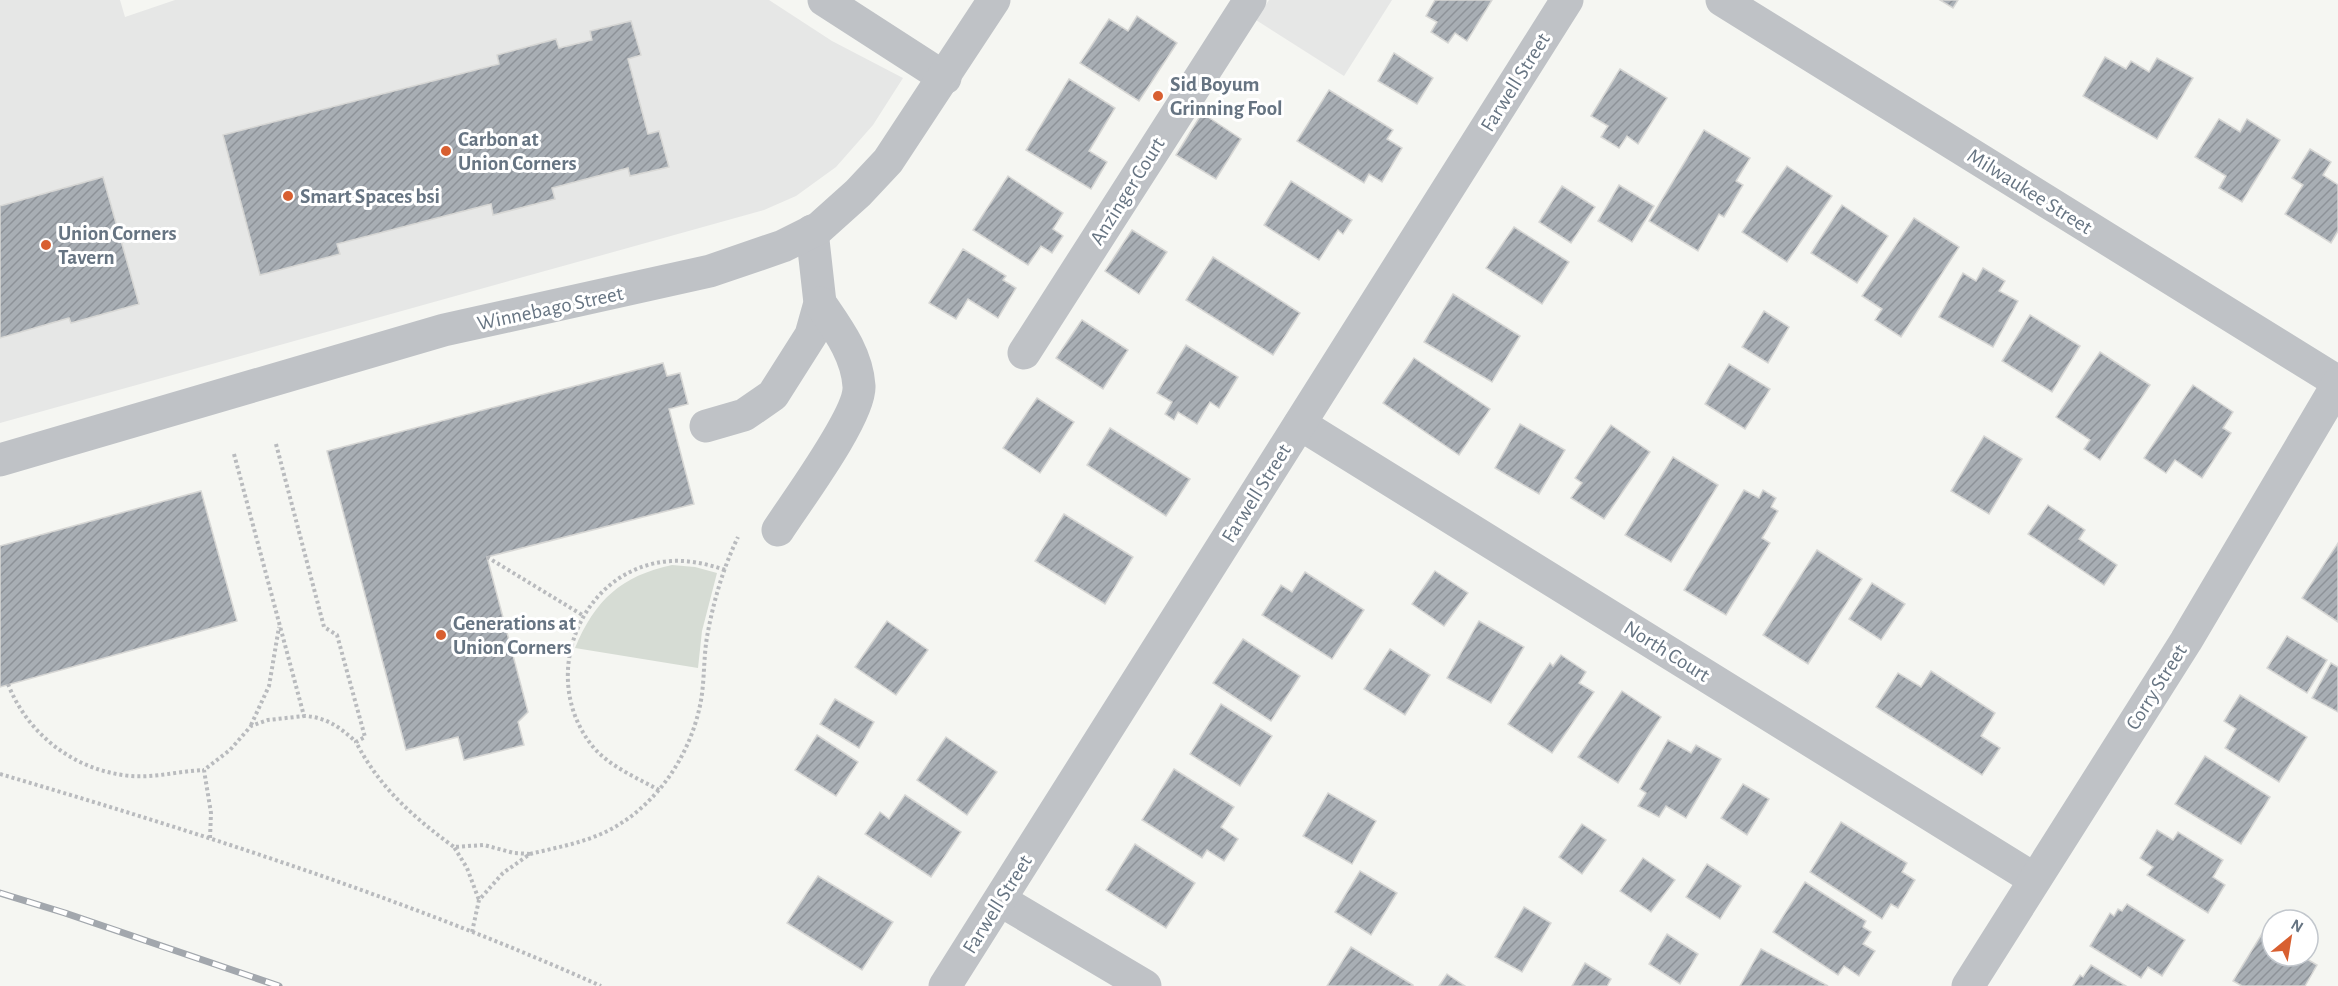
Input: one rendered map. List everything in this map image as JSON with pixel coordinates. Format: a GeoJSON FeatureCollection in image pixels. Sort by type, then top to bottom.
{"type":"FeatureCollection","features":[{"type":"Feature","properties":{"kind":"street"},"geometry":{"type":"LineString","coordinates":[[824,0],[945,78]]}},
{"type":"Feature","properties":{"kind":"street","name":"Winnebago Street"},"geometry":{"type":"LineString","coordinates":[[0,460],[444,330],[710,271],[783,246],[812,231],[858,193],[888,161],[945,78],[994,0]]}},
{"type":"Feature","properties":{"kind":"street","name":"Anzinger Court"},"geometry":{"type":"LineString","coordinates":[[1024,353],[1250,0]]}},
{"type":"Feature","properties":{"kind":"street","name":"Farwell Street"},"geometry":{"type":"LineString","coordinates":[[945,986],[1567,0]]}},
{"type":"Feature","properties":{"kind":"street","name":"Milwaukee Street"},"geometry":{"type":"LineString","coordinates":[[1722,0],[2338,383]]}},
{"type":"Feature","properties":{"kind":"street"},"geometry":{"type":"LineString","coordinates":[[706,426],[744,416],[773,394],[811,335],[820,303],[812,231]]}},
{"type":"Feature","properties":{"kind":"street"},"geometry":{"type":"LineString","coordinates":[[778,530],[854,412],[860,388],[855,364],[843,338],[820,303]]}},
{"type":"Feature","properties":{"kind":"street","name":"Corry Street"},"geometry":{"type":"LineString","coordinates":[[1968,986],[2186,641],[2338,383]]}},
{"type":"Feature","properties":{"kind":"street","name":"North Court"},"geometry":{"type":"LineString","coordinates":[[1300,424],[2034,879]]}},
{"type":"Feature","properties":{"kind":"street"},"geometry":{"type":"LineString","coordinates":[[1000,900],[1145,986]]}},
{"type":"Feature","properties":{"kind":"path"},"geometry":{"type":"LineString","coordinates":[[276,444],[324,627],[336,635],[365,737],[356,742]]}},
{"type":"Feature","properties":{"kind":"path"},"geometry":{"type":"LineString","coordinates":[[234,454],[304,716]]}},
{"type":"Feature","properties":{"kind":"path"},"geometry":{"type":"LineString","coordinates":[[454,846],[484,845],[514,854],[530,854],[563,847],[603,833],[639,810],[659,790],[683,754],[695,725],[703,687],[710,620],[738,535]]}},
{"type":"Feature","properties":{"kind":"path"},"geometry":{"type":"LineString","coordinates":[[487,557],[584,616]]}},
{"type":"Feature","properties":{"kind":"path"},"geometry":{"type":"LineString","coordinates":[[659,790],[612,765],[595,749],[571,709],[567,688],[567,663],[572,639],[584,616],[601,594],[620,577],[645,566],[678,561],[725,570]]}},
{"type":"Feature","properties":{"kind":"path"},"geometry":{"type":"LineString","coordinates":[[8,684],[26,720],[45,738],[87,765],[129,776],[204,771],[230,750],[251,726],[269,686],[277,649],[279,622]]}},
{"type":"Feature","properties":{"kind":"path"},"geometry":{"type":"LineString","coordinates":[[251,726],[268,720],[304,716],[332,722],[356,742],[390,795],[403,808],[454,846],[467,868],[479,900]]}},
{"type":"Feature","properties":{"kind":"path"},"geometry":{"type":"LineString","coordinates":[[204,771],[211,813],[210,838]]}},
{"type":"Feature","properties":{"kind":"path"},"geometry":{"type":"LineString","coordinates":[[0,774],[210,838],[382,896],[601,986]]}},
{"type":"Feature","properties":{"kind":"path"},"geometry":{"type":"LineString","coordinates":[[472,932],[479,900],[503,873],[530,854]]}},
{"type":"Feature","properties":{"kind":"shaded area"},"geometry":{"type":"Polygon","coordinates":[[[0,0],[120,0],[125,17],[175,0],[769,0],[832,41],[903,78],[873,125],[836,167],[796,196],[764,210],[0,423],[0,0]]]}},
{"type":"Feature","properties":{"kind":"shaded area"},"geometry":{"type":"Polygon","coordinates":[[[1269,0],[1392,0],[1344,76],[1256,20],[1269,0]]]}},
{"type":"Feature","properties":{"kind":"shaded area"},"geometry":{"type":"Polygon","coordinates":[[[672,565],[695,567],[717,573],[702,631],[698,668],[575,648],[591,616],[612,593],[624,583],[638,576],[672,565]]]}},
{"type":"Feature","properties":{"kind":"building"},"geometry":{"type":"Polygon","coordinates":[[[1435,0],[1492,0],[1467,41],[1455,33],[1448,43],[1431,32],[1437,22],[1426,16],[1435,0]]]}},
{"type":"Feature","properties":{"kind":"building"},"geometry":{"type":"Polygon","coordinates":[[[1940,0],[1958,0],[1953,8],[1940,0]]]}},
{"type":"Feature","properties":{"kind":"building"},"geometry":{"type":"Polygon","coordinates":[[[1137,16],[1177,43],[1139,101],[1080,63],[1109,19],[1128,31],[1137,16]]]}},
{"type":"Feature","properties":{"kind":"building","name":"Carbon at Union Corners"},"geometry":{"type":"Polygon","coordinates":[[[631,21],[641,55],[628,59],[648,134],[659,131],[669,167],[630,176],[628,168],[552,188],[555,199],[493,215],[491,204],[337,244],[340,254],[260,275],[223,135],[499,64],[497,55],[556,39],[559,48],[592,40],[590,31],[631,21]]]}},
{"type":"Feature","properties":{"kind":"building"},"geometry":{"type":"Polygon","coordinates":[[[1394,53],[1433,78],[1417,104],[1378,81],[1394,53]]]}},
{"type":"Feature","properties":{"kind":"building"},"geometry":{"type":"Polygon","coordinates":[[[2105,57],[2126,69],[2131,61],[2149,72],[2157,58],[2193,78],[2157,139],[2083,96],[2105,57]]]}},
{"type":"Feature","properties":{"kind":"building"},"geometry":{"type":"Polygon","coordinates":[[[1620,69],[1667,98],[1638,144],[1627,136],[1619,148],[1601,137],[1608,126],[1591,116],[1620,69]]]}},
{"type":"Feature","properties":{"kind":"building"},"geometry":{"type":"Polygon","coordinates":[[[1069,79],[1115,108],[1089,151],[1107,162],[1091,189],[1026,150],[1069,79]]]}},
{"type":"Feature","properties":{"kind":"building"},"geometry":{"type":"Polygon","coordinates":[[[1329,90],[1393,130],[1387,139],[1402,148],[1382,182],[1369,174],[1364,183],[1297,141],[1329,90]]]}},
{"type":"Feature","properties":{"kind":"building"},"geometry":{"type":"Polygon","coordinates":[[[1202,113],[1241,139],[1216,179],[1176,155],[1202,113]]]}},
{"type":"Feature","properties":{"kind":"building"},"geometry":{"type":"Polygon","coordinates":[[[2219,119],[2240,132],[2247,119],[2280,140],[2242,202],[2219,188],[2226,176],[2195,157],[2219,119]]]}},
{"type":"Feature","properties":{"kind":"building"},"geometry":{"type":"Polygon","coordinates":[[[1704,130],[1750,158],[1736,181],[1743,185],[1724,217],[1719,214],[1698,251],[1649,221],[1704,130]]]}},
{"type":"Feature","properties":{"kind":"building"},"geometry":{"type":"Polygon","coordinates":[[[2310,149],[2331,162],[2323,175],[2338,185],[2338,231],[2331,243],[2285,214],[2303,185],[2292,178],[2310,149]]]}},
{"type":"Feature","properties":{"kind":"building"},"geometry":{"type":"Polygon","coordinates":[[[1787,166],[1832,196],[1787,262],[1742,232],[1787,166]]]}},
{"type":"Feature","properties":{"kind":"building"},"geometry":{"type":"Polygon","coordinates":[[[1008,176],[1063,213],[1053,229],[1063,236],[1052,253],[1041,246],[1028,265],[973,230],[1008,176]]]}},
{"type":"Feature","properties":{"kind":"building"},"geometry":{"type":"Polygon","coordinates":[[[103,177],[139,304],[71,323],[69,318],[0,338],[0,206],[103,177]]]}},
{"type":"Feature","properties":{"kind":"building"},"geometry":{"type":"Polygon","coordinates":[[[1291,181],[1352,220],[1343,234],[1338,230],[1319,260],[1264,225],[1291,181]]]}},
{"type":"Feature","properties":{"kind":"building"},"geometry":{"type":"Polygon","coordinates":[[[1619,185],[1654,206],[1632,242],[1598,221],[1619,185]]]}},
{"type":"Feature","properties":{"kind":"building"},"geometry":{"type":"Polygon","coordinates":[[[1562,186],[1595,207],[1571,243],[1539,222],[1562,186]]]}},
{"type":"Feature","properties":{"kind":"building"},"geometry":{"type":"Polygon","coordinates":[[[1842,205],[1888,236],[1857,283],[1811,253],[1842,205]]]}},
{"type":"Feature","properties":{"kind":"building"},"geometry":{"type":"Polygon","coordinates":[[[1914,218],[1959,247],[1901,337],[1875,320],[1882,309],[1862,296],[1914,218]]]}},
{"type":"Feature","properties":{"kind":"building"},"geometry":{"type":"Polygon","coordinates":[[[1514,227],[1569,262],[1542,304],[1486,268],[1514,227]]]}},
{"type":"Feature","properties":{"kind":"building"},"geometry":{"type":"Polygon","coordinates":[[[1132,230],[1167,252],[1139,294],[1105,271],[1132,230]]]}},
{"type":"Feature","properties":{"kind":"building"},"geometry":{"type":"Polygon","coordinates":[[[963,249],[1006,276],[1003,280],[1016,288],[998,318],[968,299],[956,319],[929,303],[963,249]]]}},
{"type":"Feature","properties":{"kind":"building"},"geometry":{"type":"Polygon","coordinates":[[[1213,257],[1300,313],[1273,355],[1186,300],[1213,257]]]}},
{"type":"Feature","properties":{"kind":"building"},"geometry":{"type":"Polygon","coordinates":[[[1983,268],[2005,281],[1999,291],[2018,301],[1993,347],[1939,317],[1963,273],[1976,281],[1983,268]]]}},
{"type":"Feature","properties":{"kind":"building"},"geometry":{"type":"Polygon","coordinates":[[[1453,294],[1520,336],[1492,382],[1424,342],[1453,294]]]}},
{"type":"Feature","properties":{"kind":"building"},"geometry":{"type":"Polygon","coordinates":[[[1764,311],[1789,327],[1768,363],[1742,347],[1764,311]]]}},
{"type":"Feature","properties":{"kind":"building"},"geometry":{"type":"Polygon","coordinates":[[[2030,315],[2080,346],[2052,392],[2002,361],[2030,315]]]}},
{"type":"Feature","properties":{"kind":"building"},"geometry":{"type":"Polygon","coordinates":[[[1082,320],[1128,350],[1103,389],[1056,358],[1082,320]]]}},
{"type":"Feature","properties":{"kind":"building"},"geometry":{"type":"Polygon","coordinates":[[[1186,345],[1238,377],[1219,408],[1210,402],[1197,424],[1178,412],[1174,420],[1165,414],[1172,402],[1157,393],[1186,345]]]}},
{"type":"Feature","properties":{"kind":"building"},"geometry":{"type":"Polygon","coordinates":[[[2100,352],[2150,385],[2100,460],[2084,449],[2090,440],[2056,417],[2100,352]]]}},
{"type":"Feature","properties":{"kind":"building"},"geometry":{"type":"Polygon","coordinates":[[[1414,358],[1490,409],[1459,455],[1383,403],[1414,358]]]}},
{"type":"Feature","properties":{"kind":"building","name":"Generations at Union Corners"},"geometry":{"type":"Polygon","coordinates":[[[663,363],[667,376],[680,373],[688,404],[669,409],[694,504],[487,557],[528,712],[518,722],[524,745],[464,760],[458,737],[406,750],[327,451],[663,363]]]}},
{"type":"Feature","properties":{"kind":"building"},"geometry":{"type":"Polygon","coordinates":[[[1729,364],[1770,389],[1745,429],[1705,404],[1729,364]]]}},
{"type":"Feature","properties":{"kind":"building"},"geometry":{"type":"Polygon","coordinates":[[[2193,385],[2233,412],[2223,428],[2231,433],[2202,478],[2175,460],[2166,473],[2144,458],[2193,385]]]}},
{"type":"Feature","properties":{"kind":"building"},"geometry":{"type":"Polygon","coordinates":[[[1037,398],[1074,422],[1040,473],[1003,448],[1037,398]]]}},
{"type":"Feature","properties":{"kind":"building"},"geometry":{"type":"Polygon","coordinates":[[[1520,424],[1565,450],[1539,494],[1495,468],[1520,424]]]}},
{"type":"Feature","properties":{"kind":"building"},"geometry":{"type":"Polygon","coordinates":[[[1611,425],[1650,452],[1604,519],[1571,498],[1582,483],[1575,478],[1611,425]]]}},
{"type":"Feature","properties":{"kind":"building"},"geometry":{"type":"Polygon","coordinates":[[[1110,428],[1190,479],[1166,516],[1087,465],[1110,428]]]}},
{"type":"Feature","properties":{"kind":"building"},"geometry":{"type":"Polygon","coordinates":[[[1984,436],[2022,459],[1989,514],[1951,491],[1984,436]]]}},
{"type":"Feature","properties":{"kind":"building"},"geometry":{"type":"Polygon","coordinates":[[[1673,457],[1718,485],[1671,562],[1625,535],[1673,457]]]}},
{"type":"Feature","properties":{"kind":"building"},"geometry":{"type":"Polygon","coordinates":[[[1744,490],[1759,498],[1763,490],[1776,498],[1771,507],[1778,511],[1762,538],[1770,543],[1726,615],[1684,590],[1744,490]]]}},
{"type":"Feature","properties":{"kind":"building"},"geometry":{"type":"Polygon","coordinates":[[[201,491],[237,621],[0,687],[0,546],[201,491]]]}},
{"type":"Feature","properties":{"kind":"building"},"geometry":{"type":"Polygon","coordinates":[[[2048,505],[2085,530],[2079,539],[2117,565],[2104,585],[2028,534],[2048,505]]]}},
{"type":"Feature","properties":{"kind":"building"},"geometry":{"type":"Polygon","coordinates":[[[1064,514],[1133,557],[1105,604],[1035,561],[1064,514]]]}},
{"type":"Feature","properties":{"kind":"building"},"geometry":{"type":"Polygon","coordinates":[[[2338,543],[2338,622],[2302,598],[2338,543]]]}},
{"type":"Feature","properties":{"kind":"building"},"geometry":{"type":"Polygon","coordinates":[[[1817,550],[1862,579],[1808,664],[1763,635],[1817,550]]]}},
{"type":"Feature","properties":{"kind":"building"},"geometry":{"type":"Polygon","coordinates":[[[1435,571],[1468,593],[1444,626],[1412,604],[1435,571]]]}},
{"type":"Feature","properties":{"kind":"building"},"geometry":{"type":"Polygon","coordinates":[[[1305,572],[1364,610],[1332,659],[1262,615],[1281,585],[1292,592],[1305,572]]]}},
{"type":"Feature","properties":{"kind":"building"},"geometry":{"type":"Polygon","coordinates":[[[1872,583],[1905,604],[1881,640],[1849,619],[1872,583]]]}},
{"type":"Feature","properties":{"kind":"building"},"geometry":{"type":"Polygon","coordinates":[[[887,621],[928,650],[896,695],[855,667],[887,621]]]}},
{"type":"Feature","properties":{"kind":"building"},"geometry":{"type":"Polygon","coordinates":[[[1479,621],[1524,647],[1491,703],[1447,678],[1479,621]]]}},
{"type":"Feature","properties":{"kind":"building"},"geometry":{"type":"Polygon","coordinates":[[[2287,636],[2327,660],[2307,693],[2267,668],[2287,636]]]}},
{"type":"Feature","properties":{"kind":"building"},"geometry":{"type":"Polygon","coordinates":[[[1243,639],[1300,676],[1271,721],[1213,683],[1243,639]]]}},
{"type":"Feature","properties":{"kind":"building"},"geometry":{"type":"Polygon","coordinates":[[[1390,649],[1430,675],[1405,715],[1364,689],[1390,649]]]}},
{"type":"Feature","properties":{"kind":"building"},"geometry":{"type":"Polygon","coordinates":[[[1561,655],[1586,672],[1579,683],[1594,692],[1552,753],[1508,724],[1550,663],[1553,666],[1561,655]]]}},
{"type":"Feature","properties":{"kind":"building"},"geometry":{"type":"Polygon","coordinates":[[[2331,663],[2338,667],[2338,712],[2312,698],[2331,663]]]}},
{"type":"Feature","properties":{"kind":"building"},"geometry":{"type":"Polygon","coordinates":[[[1931,671],[1995,713],[1981,736],[2000,748],[1982,775],[1876,707],[1898,673],[1921,687],[1931,671]]]}},
{"type":"Feature","properties":{"kind":"building"},"geometry":{"type":"Polygon","coordinates":[[[1622,691],[1661,717],[1618,783],[1578,757],[1622,691]]]}},
{"type":"Feature","properties":{"kind":"building"},"geometry":{"type":"Polygon","coordinates":[[[2240,695],[2307,737],[2279,782],[2225,748],[2236,729],[2224,721],[2240,695]]]}},
{"type":"Feature","properties":{"kind":"building"},"geometry":{"type":"Polygon","coordinates":[[[835,699],[874,722],[859,748],[820,724],[835,699]]]}},
{"type":"Feature","properties":{"kind":"building"},"geometry":{"type":"Polygon","coordinates":[[[1221,704],[1272,736],[1240,786],[1190,754],[1221,704]]]}},
{"type":"Feature","properties":{"kind":"building"},"geometry":{"type":"Polygon","coordinates":[[[817,735],[858,762],[836,796],[795,770],[817,735]]]}},
{"type":"Feature","properties":{"kind":"building"},"geometry":{"type":"Polygon","coordinates":[[[946,737],[997,772],[967,815],[917,780],[946,737]]]}},
{"type":"Feature","properties":{"kind":"building"},"geometry":{"type":"Polygon","coordinates":[[[1668,740],[1691,753],[1696,745],[1721,759],[1686,818],[1666,806],[1659,817],[1638,806],[1646,793],[1640,789],[1668,740]]]}},
{"type":"Feature","properties":{"kind":"building"},"geometry":{"type":"Polygon","coordinates":[[[2205,756],[2270,797],[2241,844],[2175,804],[2205,756]]]}},
{"type":"Feature","properties":{"kind":"building"},"geometry":{"type":"Polygon","coordinates":[[[1174,769],[1234,807],[1221,827],[1238,839],[1224,861],[1207,850],[1202,858],[1142,820],[1174,769]]]}},
{"type":"Feature","properties":{"kind":"building"},"geometry":{"type":"Polygon","coordinates":[[[1743,784],[1769,799],[1747,835],[1721,818],[1743,784]]]}},
{"type":"Feature","properties":{"kind":"building"},"geometry":{"type":"Polygon","coordinates":[[[1328,793],[1376,821],[1352,864],[1303,836],[1328,793]]]}},
{"type":"Feature","properties":{"kind":"building"},"geometry":{"type":"Polygon","coordinates":[[[905,795],[961,832],[931,877],[865,834],[880,812],[889,819],[905,795]]]}},
{"type":"Feature","properties":{"kind":"building"},"geometry":{"type":"Polygon","coordinates":[[[1841,822],[1907,863],[1902,872],[1915,880],[1898,908],[1891,904],[1882,919],[1810,872],[1841,822]]]}},
{"type":"Feature","properties":{"kind":"building"},"geometry":{"type":"Polygon","coordinates":[[[1582,824],[1606,840],[1582,874],[1559,857],[1582,824]]]}},
{"type":"Feature","properties":{"kind":"building"},"geometry":{"type":"Polygon","coordinates":[[[2157,830],[2173,840],[2178,832],[2223,860],[2213,877],[2225,885],[2208,913],[2147,875],[2153,867],[2140,858],[2157,830]]]}},
{"type":"Feature","properties":{"kind":"building"},"geometry":{"type":"Polygon","coordinates":[[[1135,844],[1195,883],[1166,928],[1106,890],[1135,844]]]}},
{"type":"Feature","properties":{"kind":"building"},"geometry":{"type":"Polygon","coordinates":[[[1643,858],[1675,880],[1651,912],[1620,891],[1643,858]]]}},
{"type":"Feature","properties":{"kind":"building"},"geometry":{"type":"Polygon","coordinates":[[[1707,864],[1741,886],[1720,919],[1686,897],[1707,864]]]}},
{"type":"Feature","properties":{"kind":"building"},"geometry":{"type":"Polygon","coordinates":[[[1360,871],[1397,893],[1371,935],[1335,912],[1360,871]]]}},
{"type":"Feature","properties":{"kind":"building"},"geometry":{"type":"Polygon","coordinates":[[[818,876],[893,922],[862,970],[787,923],[818,876]]]}},
{"type":"Feature","properties":{"kind":"building"},"geometry":{"type":"Polygon","coordinates":[[[1805,882],[1866,921],[1863,927],[1871,932],[1863,944],[1875,951],[1859,976],[1844,966],[1838,975],[1773,932],[1805,882]]]}},
{"type":"Feature","properties":{"kind":"building"},"geometry":{"type":"Polygon","coordinates":[[[2127,904],[2185,940],[2162,976],[2148,967],[2141,978],[2090,946],[2110,913],[2114,916],[2118,909],[2122,911],[2127,904]]]}},
{"type":"Feature","properties":{"kind":"building"},"geometry":{"type":"Polygon","coordinates":[[[1524,907],[1551,923],[1522,972],[1495,957],[1524,907]]]}},
{"type":"Feature","properties":{"kind":"building"},"geometry":{"type":"Polygon","coordinates":[[[1667,934],[1698,954],[1680,984],[1649,964],[1667,934]]]}},
{"type":"Feature","properties":{"kind":"building"},"geometry":{"type":"Polygon","coordinates":[[[2260,937],[2260,968],[2315,968],[2305,986],[2242,986],[2233,981],[2260,937]]]}},
{"type":"Feature","properties":{"kind":"building"},"geometry":{"type":"Polygon","coordinates":[[[1351,947],[1413,985],[1413,986],[1327,986],[1351,947]]]}},
{"type":"Feature","properties":{"kind":"building"},"geometry":{"type":"Polygon","coordinates":[[[1761,949],[1828,986],[1740,986],[1761,949]]]}},
{"type":"Feature","properties":{"kind":"building"},"geometry":{"type":"Polygon","coordinates":[[[1585,963],[1611,979],[1607,986],[1572,986],[1585,963]]]}},
{"type":"Feature","properties":{"kind":"building"},"geometry":{"type":"Polygon","coordinates":[[[2091,965],[2126,986],[2073,986],[2080,975],[2083,977],[2091,965]]]}},
{"type":"Feature","properties":{"kind":"building"},"geometry":{"type":"Polygon","coordinates":[[[1447,974],[1465,986],[1439,986],[1447,974]]]}},
{"type":"Feature","properties":{"kind":"railway"},"geometry":{"type":"LineString","coordinates":[[0,893],[279,986]]}},
{"type":"Feature","properties":{"kind":"place","name":"Sid Boyum Grinning Fool"},"geometry":{"type":"Point","coordinates":[1158,96]}},
{"type":"Feature","properties":{"kind":"place","name":"Carbon at Union Corners"},"geometry":{"type":"Point","coordinates":[446,151]}},
{"type":"Feature","properties":{"kind":"place","name":"Smart Spaces bsi"},"geometry":{"type":"Point","coordinates":[288,196]}},
{"type":"Feature","properties":{"kind":"place","name":"Union Corners Tavern"},"geometry":{"type":"Point","coordinates":[46,245]}},
{"type":"Feature","properties":{"kind":"place","name":"Generations at Union Corners"},"geometry":{"type":"Point","coordinates":[441,635]}}]}
